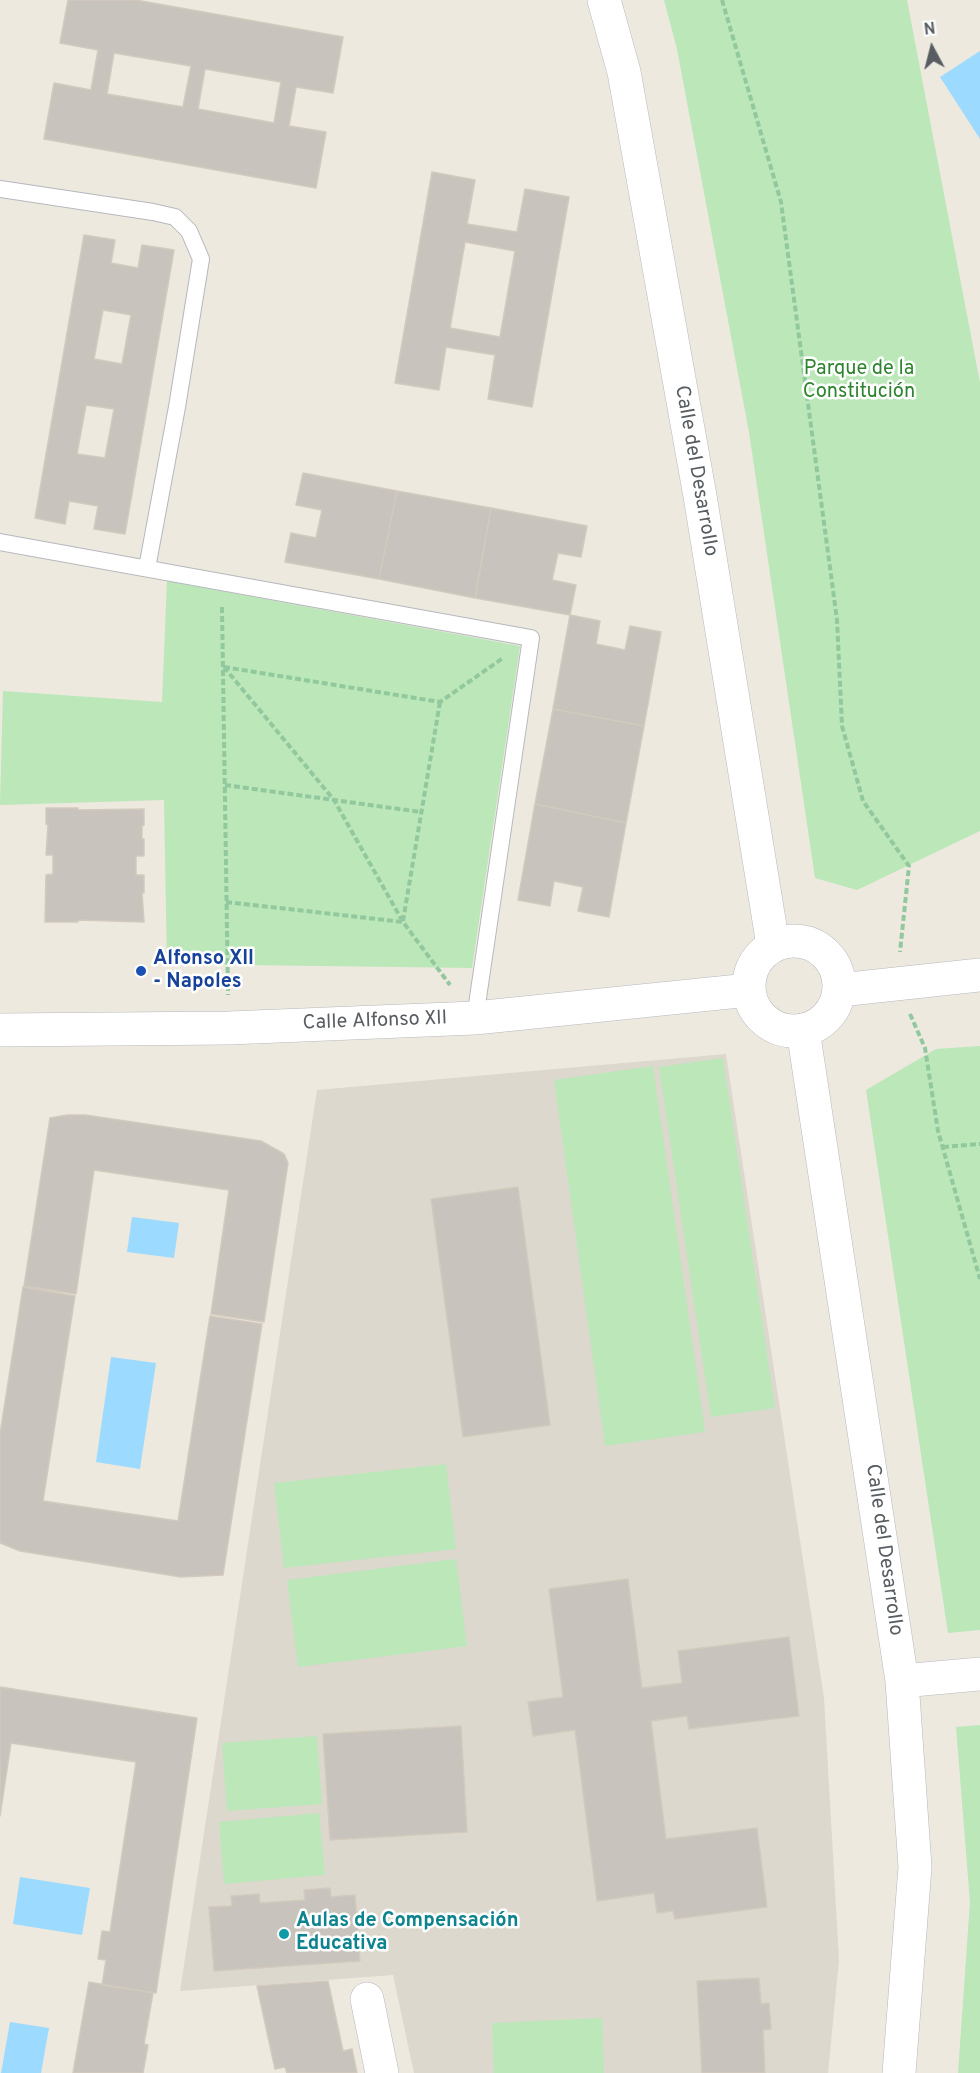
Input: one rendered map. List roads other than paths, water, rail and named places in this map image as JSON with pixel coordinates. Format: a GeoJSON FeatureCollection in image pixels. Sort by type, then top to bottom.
{"type":"FeatureCollection","features":[{"type":"Feature","properties":{"kind":"street","name":"Calle del Desarrollo"},"geometry":{"type":"LineString","coordinates":[[604,0],[624,72],[700,496],[773,945]]}},
{"type":"Feature","properties":{"kind":"street"},"geometry":{"type":"LineString","coordinates":[[797,940],[820,948],[836,966],[840,990],[836,1004],[828,1016],[817,1025],[803,1030],[788,1030],[774,1026],[762,1017],[753,1005],[749,990],[754,964],[762,953],[773,945],[797,940]]}},
{"type":"Feature","properties":{"kind":"street"},"geometry":{"type":"LineString","coordinates":[[840,990],[980,975]]}},
{"type":"Feature","properties":{"kind":"street","name":"Calle Alfonso XII"},"geometry":{"type":"LineString","coordinates":[[0,1030],[229,1028],[475,1018],[749,990]]}},
{"type":"Feature","properties":{"kind":"street","name":"Calle del Desarrollo"},"geometry":{"type":"LineString","coordinates":[[803,1030],[902,1681],[915,1867],[899,2073]]}},
{"type":"Feature","properties":{"kind":"street"},"geometry":{"type":"LineString","coordinates":[[902,1681],[980,1674]]}},
{"type":"Feature","properties":{"kind":"street"},"geometry":{"type":"LineString","coordinates":[[367,1999],[382,2073]]}},
{"type":"Feature","properties":{"kind":"lane"},"geometry":{"type":"LineString","coordinates":[[0,189],[175,217],[189,231],[201,259],[177,407],[147,568]]}},
{"type":"Feature","properties":{"kind":"lane"},"geometry":{"type":"LineString","coordinates":[[0,542],[531,638],[475,1018]]}},
{"type":"Feature","properties":{"kind":"water"},"geometry":{"type":"Polygon","coordinates":[[[980,51],[980,139],[940,77],[980,51]]]}},
{"type":"Feature","properties":{"kind":"water"},"geometry":{"type":"Polygon","coordinates":[[[132,1217],[179,1223],[174,1258],[127,1252],[132,1217]]]}},
{"type":"Feature","properties":{"kind":"water"},"geometry":{"type":"Polygon","coordinates":[[[111,1357],[156,1363],[140,1469],[96,1462],[111,1357]]]}},
{"type":"Feature","properties":{"kind":"water"},"geometry":{"type":"Polygon","coordinates":[[[20,1877],[90,1888],[82,1935],[13,1924],[20,1877]]]}},
{"type":"Feature","properties":{"kind":"water"},"geometry":{"type":"Polygon","coordinates":[[[10,2022],[49,2028],[41,2073],[1,2073],[10,2022]]]}},
{"type":"Feature","properties":{"kind":"place","name":"Alfonso XII - Napoles"},"geometry":{"type":"Point","coordinates":[141,971]}},
{"type":"Feature","properties":{"kind":"place","name":"Aulas de Compensación Educativa"},"geometry":{"type":"Point","coordinates":[284,1934]}},
{"type":"Feature","properties":{"kind":"park label","name":"Parque de la Constitución"},"geometry":{"type":"Point","coordinates":[859,382]}}]}
